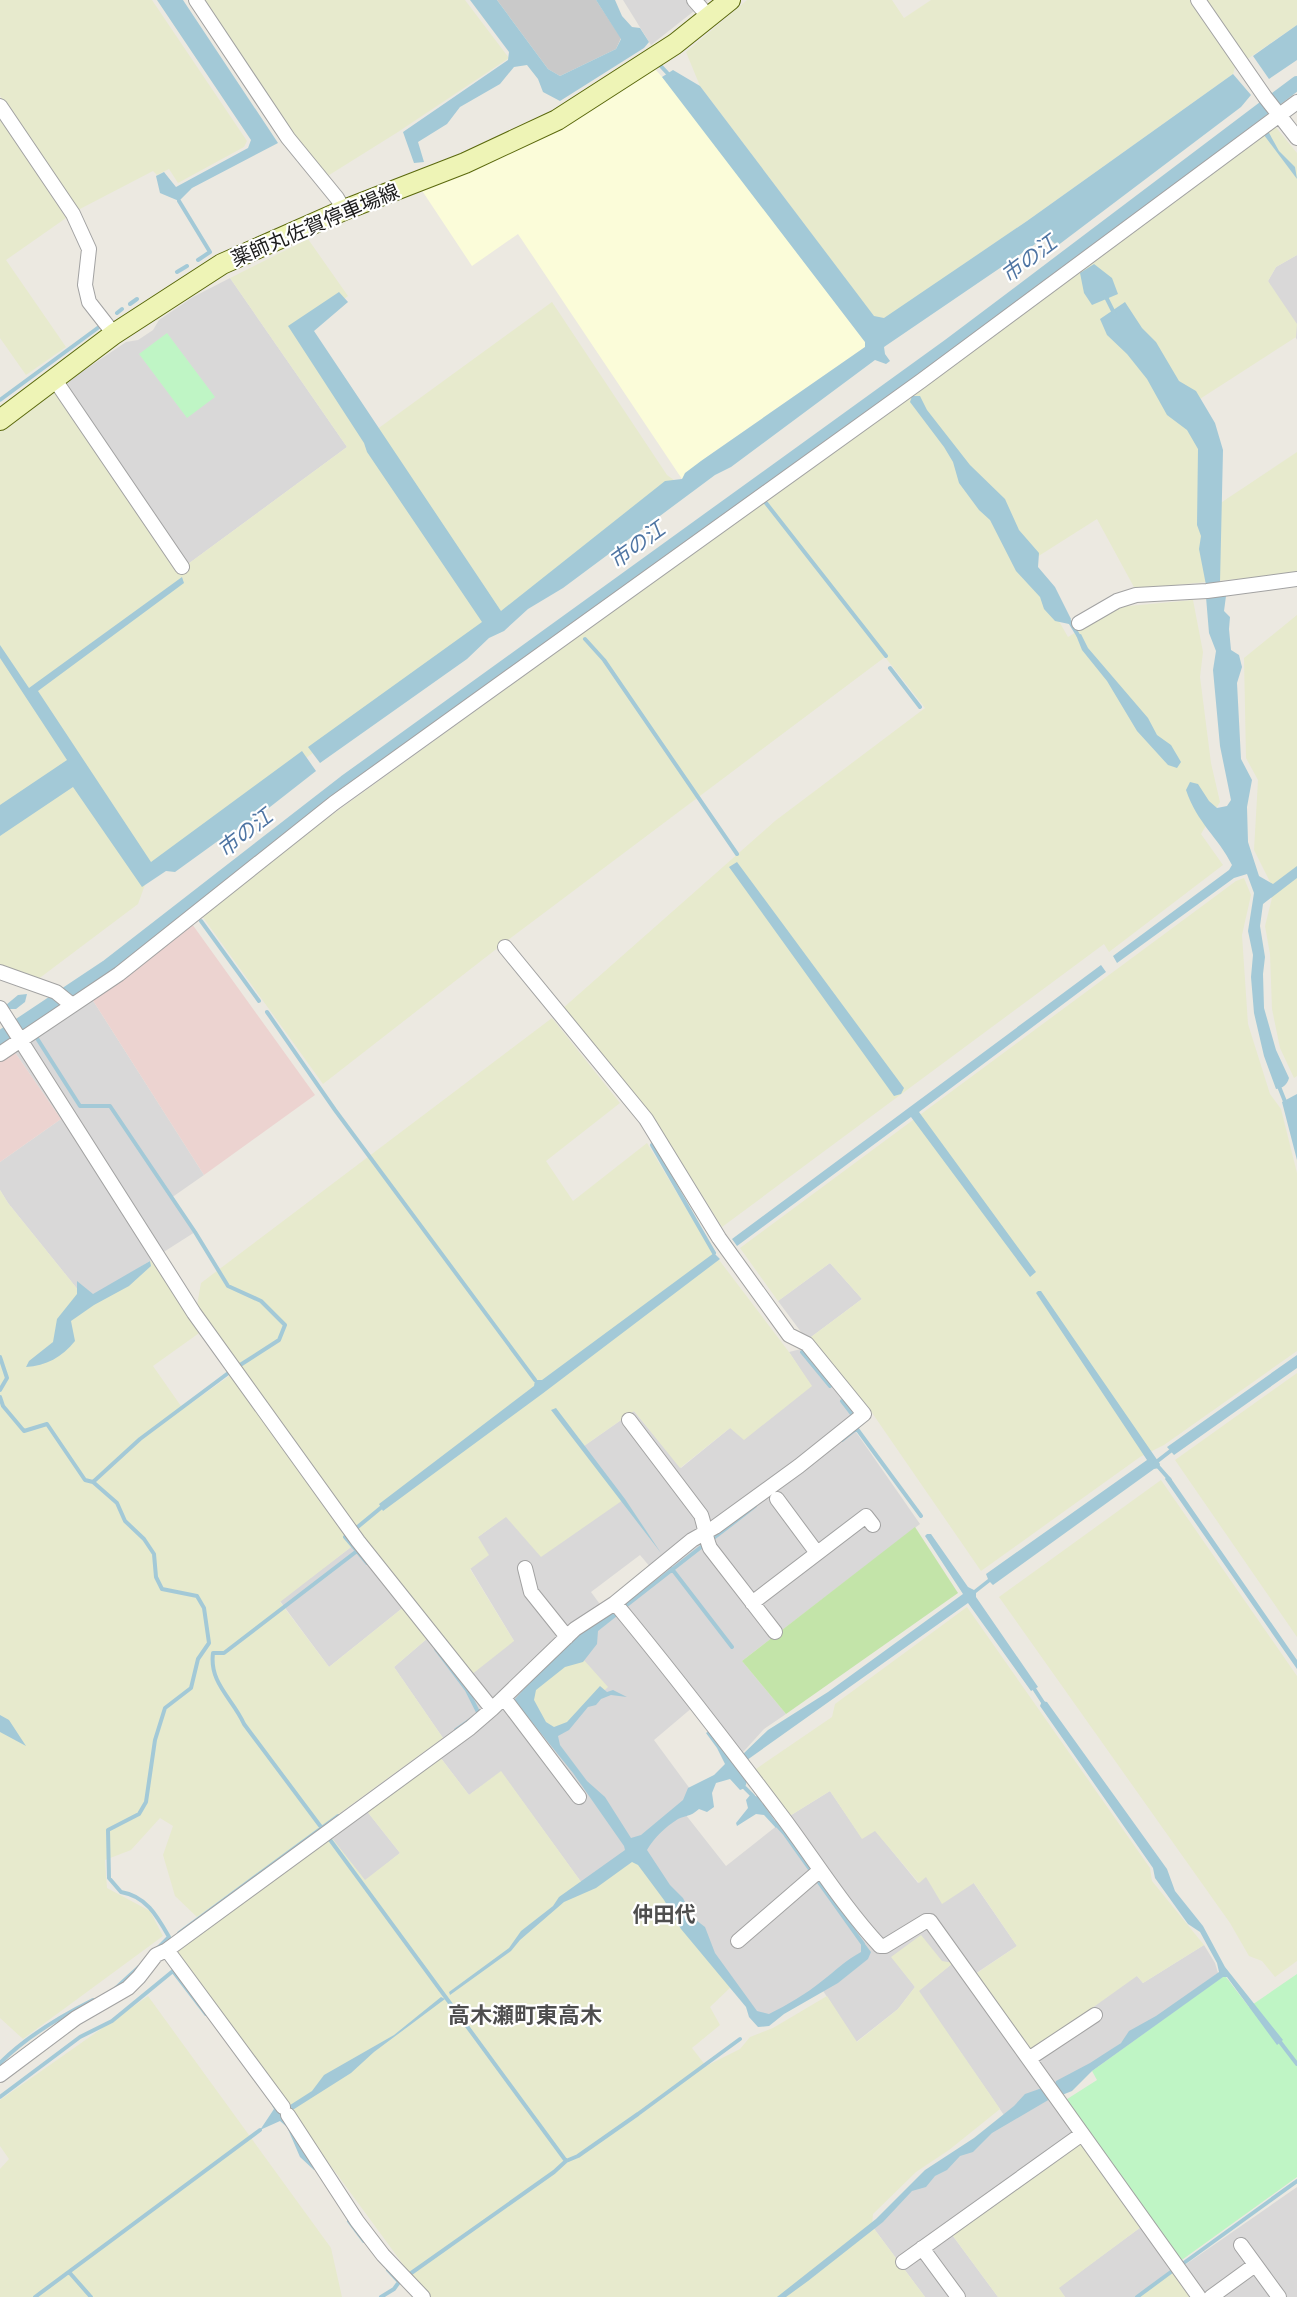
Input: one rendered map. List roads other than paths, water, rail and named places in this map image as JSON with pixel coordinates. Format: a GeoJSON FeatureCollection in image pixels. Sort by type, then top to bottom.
{"type":"FeatureCollection","features":[{"type":"Feature","properties":{"kind":"main road","name":"薬師丸佐賀停車場線"},"geometry":{"type":"LineString","coordinates":[[0,420],[114,334],[222,264],[344,210],[465,163],[547,124],[655,57],[710,18],[730,0]]}},
{"type":"Feature","properties":{"kind":"street"},"geometry":{"type":"LineString","coordinates":[[196,0],[288,138],[337,198],[344,210]]}},
{"type":"Feature","properties":{"kind":"street"},"geometry":{"type":"LineString","coordinates":[[694,0],[710,18]]}},
{"type":"Feature","properties":{"kind":"street"},"geometry":{"type":"LineString","coordinates":[[1198,0],[1265,97],[1297,138]]}},
{"type":"Feature","properties":{"kind":"street"},"geometry":{"type":"LineString","coordinates":[[0,1054],[119,974],[351,791],[921,381],[1297,102]]}},
{"type":"Feature","properties":{"kind":"street"},"geometry":{"type":"LineString","coordinates":[[0,106],[73,214],[89,249],[85,285],[89,302],[114,334]]}},
{"type":"Feature","properties":{"kind":"street"},"geometry":{"type":"LineString","coordinates":[[54,380],[182,567]]}},
{"type":"Feature","properties":{"kind":"street"},"geometry":{"type":"LineString","coordinates":[[1079,623],[1117,601],[1136,595],[1214,590],[1297,579]]}},
{"type":"Feature","properties":{"kind":"street"},"geometry":{"type":"LineString","coordinates":[[0,2075],[76,2018],[128,1988],[140,1977],[156,1955],[167,1950],[470,1728],[567,1637],[615,1603],[651,1575],[661,1564],[799,1466],[864,1413],[807,1344],[789,1335],[719,1238],[646,1119],[505,946]]}},
{"type":"Feature","properties":{"kind":"street"},"geometry":{"type":"LineString","coordinates":[[0,972],[56,992],[72,1005]]}},
{"type":"Feature","properties":{"kind":"street"},"geometry":{"type":"LineString","coordinates":[[4,1015],[29,1035],[157,1257],[235,1369],[358,1540],[492,1709]]}},
{"type":"Feature","properties":{"kind":"street"},"geometry":{"type":"LineString","coordinates":[[629,1420],[701,1515],[704,1522],[704,1533],[710,1548],[775,1632]]}},
{"type":"Feature","properties":{"kind":"street"},"geometry":{"type":"LineString","coordinates":[[777,1499],[817,1553]]}},
{"type":"Feature","properties":{"kind":"street"},"geometry":{"type":"LineString","coordinates":[[752,1603],[866,1516],[873,1525]]}},
{"type":"Feature","properties":{"kind":"street"},"geometry":{"type":"LineString","coordinates":[[525,1568],[531,1592],[567,1637]]}},
{"type":"Feature","properties":{"kind":"street"},"geometry":{"type":"LineString","coordinates":[[615,1603],[785,1821],[815,1874],[880,1946],[885,1946],[926,1921],[930,1921],[1199,2297]]}},
{"type":"Feature","properties":{"kind":"street"},"geometry":{"type":"LineString","coordinates":[[504,1698],[579,1797]]}},
{"type":"Feature","properties":{"kind":"street"},"geometry":{"type":"LineString","coordinates":[[738,1941],[815,1874]]}},
{"type":"Feature","properties":{"kind":"street"},"geometry":{"type":"LineString","coordinates":[[167,1950],[286,2111],[357,2221],[383,2255],[423,2297]]}},
{"type":"Feature","properties":{"kind":"street"},"geometry":{"type":"LineString","coordinates":[[1030,2058],[1095,2015]]}},
{"type":"Feature","properties":{"kind":"street"},"geometry":{"type":"LineString","coordinates":[[903,2262],[1082,2134]]}},
{"type":"Feature","properties":{"kind":"street"},"geometry":{"type":"LineString","coordinates":[[1241,2245],[1279,2297]]}},
{"type":"Feature","properties":{"kind":"street"},"geometry":{"type":"LineString","coordinates":[[922,2248],[958,2297]]}},
{"type":"Feature","properties":{"kind":"street"},"geometry":{"type":"LineString","coordinates":[[1211,2297],[1255,2265]]}},
{"type":"Feature","properties":{"kind":"water"},"geometry":{"type":"Polygon","coordinates":[[[157,0],[183,0],[278,143],[192,188],[179,201],[160,193],[156,176],[164,172],[176,187],[248,148],[251,140],[157,0]]]}},
{"type":"Feature","properties":{"kind":"water"},"geometry":{"type":"Polygon","coordinates":[[[470,0],[497,0],[548,69],[560,76],[616,49],[621,39],[596,0],[615,0],[622,16],[632,27],[640,28],[649,42],[644,48],[560,101],[543,92],[538,79],[527,65],[514,67],[500,84],[460,107],[447,124],[418,142],[424,162],[414,163],[403,132],[508,60],[509,52],[470,0]]]}},
{"type":"Feature","properties":{"kind":"water"},"geometry":{"type":"Polygon","coordinates":[[[1297,25],[1297,60],[1269,79],[1253,56],[1297,25]]]}},
{"type":"Feature","properties":{"kind":"water"},"geometry":{"type":"Polygon","coordinates":[[[673,70],[700,86],[874,316],[884,318],[1027,221],[1233,74],[1251,95],[1241,107],[1057,246],[1047,236],[884,347],[885,354],[890,361],[886,364],[875,360],[563,588],[528,609],[504,631],[489,638],[467,659],[320,763],[308,747],[482,622],[367,452],[364,443],[288,326],[339,292],[348,302],[314,331],[501,611],[665,481],[682,479],[685,473],[701,461],[865,347],[865,342],[662,77],[673,70]]]}},
{"type":"Feature","properties":{"kind":"water"},"geometry":{"type":"Polygon","coordinates":[[[1268,131],[1279,151],[1295,167],[1297,179],[1264,135],[1268,131]]]}},
{"type":"Feature","properties":{"kind":"water"},"geometry":{"type":"Polygon","coordinates":[[[1094,264],[1112,278],[1118,294],[1092,305],[1084,293],[1080,273],[1094,264]]]}},
{"type":"Feature","properties":{"kind":"water"},"geometry":{"type":"Polygon","coordinates":[[[1125,302],[1142,328],[1156,342],[1179,381],[1196,391],[1215,423],[1223,450],[1220,583],[1206,585],[1199,549],[1201,536],[1197,525],[1198,449],[1187,430],[1167,415],[1147,379],[1127,354],[1107,335],[1100,319],[1125,302]]]}},
{"type":"Feature","properties":{"kind":"water"},"geometry":{"type":"Polygon","coordinates":[[[912,396],[920,396],[927,410],[970,465],[1005,499],[1019,530],[1039,553],[1038,567],[1055,587],[1071,619],[1069,624],[1055,621],[1044,609],[1040,597],[1016,571],[990,520],[979,510],[959,483],[953,462],[944,447],[910,402],[912,396]]]}},
{"type":"Feature","properties":{"kind":"water"},"geometry":{"type":"Polygon","coordinates":[[[182,577],[184,583],[38,691],[151,862],[302,751],[316,771],[247,825],[229,833],[175,872],[166,871],[142,887],[73,787],[0,836],[0,805],[67,760],[0,658],[0,645],[29,688],[182,577]]]}},
{"type":"Feature","properties":{"kind":"water"},"geometry":{"type":"Polygon","coordinates":[[[1226,596],[1224,611],[1230,617],[1231,650],[1239,655],[1242,667],[1237,683],[1241,759],[1252,780],[1247,807],[1248,842],[1259,876],[1273,884],[1297,866],[1297,878],[1263,904],[1260,926],[1265,957],[1264,1008],[1276,1050],[1289,1078],[1284,1086],[1276,1089],[1264,1056],[1254,1013],[1251,977],[1253,955],[1248,931],[1254,893],[1247,874],[1234,878],[1117,963],[1113,956],[1229,870],[1232,865],[1196,812],[1186,790],[1190,782],[1198,784],[1209,801],[1217,808],[1227,806],[1231,800],[1220,746],[1213,670],[1216,651],[1209,633],[1206,597],[1226,596]]]}},
{"type":"Feature","properties":{"kind":"water"},"geometry":{"type":"Polygon","coordinates":[[[1081,634],[1088,648],[1148,718],[1157,735],[1171,745],[1181,762],[1177,768],[1168,765],[1137,731],[1107,681],[1082,650],[1076,635],[1081,634]]]}},
{"type":"Feature","properties":{"kind":"water"},"geometry":{"type":"Polygon","coordinates":[[[737,862],[904,1088],[901,1094],[894,1096],[729,867],[737,862]]]}},
{"type":"Feature","properties":{"kind":"water"},"geometry":{"type":"Polygon","coordinates":[[[1101,965],[1106,972],[919,1112],[1036,1272],[1030,1277],[911,1117],[737,1246],[732,1239],[1101,965]]]}},
{"type":"Feature","properties":{"kind":"water"},"geometry":{"type":"Polygon","coordinates":[[[27,994],[25,1002],[0,1016],[0,1010],[18,995],[27,994]]]}},
{"type":"Feature","properties":{"kind":"water"},"geometry":{"type":"Polygon","coordinates":[[[1297,1094],[1297,1160],[1282,1102],[1297,1094]]]}},
{"type":"Feature","properties":{"kind":"water"},"geometry":{"type":"Polygon","coordinates":[[[714,1253],[720,1259],[383,1511],[379,1504],[534,1386],[535,1380],[542,1380],[714,1253]]]}},
{"type":"Feature","properties":{"kind":"water"},"geometry":{"type":"Polygon","coordinates":[[[150,1261],[151,1266],[129,1286],[94,1305],[71,1321],[75,1341],[65,1352],[47,1363],[26,1367],[29,1361],[53,1342],[57,1319],[77,1294],[77,1281],[93,1294],[150,1261]]]}},
{"type":"Feature","properties":{"kind":"water"},"geometry":{"type":"Polygon","coordinates":[[[1041,1291],[1160,1464],[1159,1468],[1154,1469],[993,1585],[990,1582],[976,1593],[976,1597],[1038,1687],[1031,1691],[968,1603],[740,1765],[747,1781],[745,1788],[740,1790],[730,1779],[716,1783],[712,1793],[714,1807],[707,1812],[699,1809],[691,1815],[678,1819],[660,1833],[647,1850],[670,1885],[683,1898],[692,1917],[705,1927],[715,1953],[757,2011],[769,2014],[803,1995],[861,1952],[861,1945],[865,1944],[871,1952],[868,1959],[838,1983],[784,2014],[769,2026],[758,2027],[749,2017],[746,2007],[681,1929],[664,1900],[638,1865],[632,1862],[596,1888],[564,1902],[520,1940],[511,1951],[450,1995],[449,1992],[509,1948],[521,1931],[553,1906],[559,1897],[625,1850],[573,1773],[514,1700],[560,1651],[586,1629],[615,1613],[617,1616],[598,1631],[597,1644],[583,1662],[565,1667],[536,1690],[534,1700],[546,1722],[554,1727],[567,1722],[600,1686],[607,1692],[613,1690],[627,1697],[611,1695],[601,1699],[596,1705],[588,1707],[569,1730],[558,1736],[560,1745],[587,1781],[605,1797],[631,1838],[641,1835],[683,1800],[688,1788],[714,1775],[725,1764],[706,1733],[709,1731],[742,1755],[768,1730],[828,1692],[963,1594],[925,1536],[927,1534],[931,1534],[968,1587],[974,1590],[988,1579],[986,1574],[1147,1460],[1036,1293],[1041,1291]]]}},
{"type":"Feature","properties":{"kind":"water"},"geometry":{"type":"Polygon","coordinates":[[[1297,1355],[1297,1368],[1174,1455],[1167,1447],[1297,1355]]]}},
{"type":"Feature","properties":{"kind":"water"},"geometry":{"type":"Polygon","coordinates":[[[556,1408],[625,1499],[661,1553],[551,1410],[556,1408]]]}},
{"type":"Feature","properties":{"kind":"water"},"geometry":{"type":"Polygon","coordinates":[[[1167,1476],[1170,1477],[1297,1660],[1297,1669],[1165,1479],[1167,1476]]]}},
{"type":"Feature","properties":{"kind":"water"},"geometry":{"type":"Polygon","coordinates":[[[1042,1701],[1047,1702],[1167,1869],[1175,1891],[1203,1926],[1225,1967],[1283,2040],[1277,2045],[1227,1977],[1223,1977],[1092,2071],[1072,2091],[1062,2095],[1055,2084],[1056,2081],[1121,2043],[1129,2031],[1156,2016],[1219,1972],[1217,1963],[1200,1932],[1188,1924],[1155,1878],[1153,1868],[1040,1706],[1042,1701]]]}},
{"type":"Feature","properties":{"kind":"water"},"geometry":{"type":"Polygon","coordinates":[[[0,1715],[9,1720],[26,1746],[0,1732],[0,1715]]]}},
{"type":"Feature","properties":{"kind":"water"},"geometry":{"type":"Polygon","coordinates":[[[751,1794],[758,1797],[778,1825],[776,1828],[764,1815],[756,1814],[737,1826],[736,1823],[748,1808],[746,1800],[751,1794]]]}},
{"type":"Feature","properties":{"kind":"water"},"geometry":{"type":"Polygon","coordinates":[[[441,1997],[445,1999],[374,2052],[351,2073],[291,2111],[287,2107],[312,2091],[324,2075],[394,2035],[441,1997]]]}},
{"type":"Feature","properties":{"kind":"water"},"geometry":{"type":"Polygon","coordinates":[[[1042,2088],[1050,2099],[992,2133],[973,2152],[960,2156],[947,2170],[935,2176],[926,2187],[912,2191],[883,2222],[808,2281],[786,2297],[777,2297],[876,2219],[925,2170],[974,2138],[1014,2106],[1025,2094],[1042,2088]]]}},
{"type":"Feature","properties":{"kind":"water"},"geometry":{"type":"Polygon","coordinates":[[[265,2093],[272,2098],[316,2164],[314,2170],[300,2157],[287,2127],[280,2121],[260,2130],[274,2109],[265,2093]]]}},
{"type":"Feature","properties":{"kind":"waterway"},"geometry":{"type":"LineString","coordinates":[[658,63],[671,77]]}},
{"type":"Feature","properties":{"kind":"waterway","name":"市の江"},"geometry":{"type":"LineString","coordinates":[[0,1038],[108,966],[345,782],[950,345],[1297,83]]}},
{"type":"Feature","properties":{"kind":"waterway"},"geometry":{"type":"LineString","coordinates":[[179,201],[210,252],[198,260]]}},
{"type":"Feature","properties":{"kind":"waterway"},"geometry":{"type":"LineString","coordinates":[[177,272],[187,266]]}},
{"type":"Feature","properties":{"kind":"waterway"},"geometry":{"type":"LineString","coordinates":[[1105,295],[1115,315]]}},
{"type":"Feature","properties":{"kind":"waterway"},"geometry":{"type":"LineString","coordinates":[[130,304],[137,299]]}},
{"type":"Feature","properties":{"kind":"waterway"},"geometry":{"type":"LineString","coordinates":[[117,313],[122,309]]}},
{"type":"Feature","properties":{"kind":"waterway"},"geometry":{"type":"LineString","coordinates":[[0,400],[99,327]]}},
{"type":"Feature","properties":{"kind":"waterway"},"geometry":{"type":"LineString","coordinates":[[766,503],[886,656]]}},
{"type":"Feature","properties":{"kind":"waterway"},"geometry":{"type":"LineString","coordinates":[[1070,622],[1078,635]]}},
{"type":"Feature","properties":{"kind":"waterway"},"geometry":{"type":"LineString","coordinates":[[585,639],[604,660],[737,854]]}},
{"type":"Feature","properties":{"kind":"waterway"},"geometry":{"type":"LineString","coordinates":[[890,668],[920,707]]}},
{"type":"Feature","properties":{"kind":"waterway"},"geometry":{"type":"LineString","coordinates":[[201,921],[259,1001]]}},
{"type":"Feature","properties":{"kind":"waterway"},"geometry":{"type":"LineString","coordinates":[[267,1012],[335,1110],[535,1380]]}},
{"type":"Feature","properties":{"kind":"waterway"},"geometry":{"type":"LineString","coordinates":[[26,1021],[80,1106],[110,1106],[195,1232],[228,1286],[261,1301],[285,1325],[279,1340],[237,1367]]}},
{"type":"Feature","properties":{"kind":"waterway"},"geometry":{"type":"LineString","coordinates":[[1278,1084],[1286,1104]]}},
{"type":"Feature","properties":{"kind":"waterway"},"geometry":{"type":"LineString","coordinates":[[652,1145],[714,1253]]}},
{"type":"Feature","properties":{"kind":"waterway"},"geometry":{"type":"LineString","coordinates":[[802,1352],[830,1386]]}},
{"type":"Feature","properties":{"kind":"waterway"},"geometry":{"type":"LineString","coordinates":[[0,1357],[7,1378],[0,1390]]}},
{"type":"Feature","properties":{"kind":"waterway"},"geometry":{"type":"LineString","coordinates":[[157,1949],[169,1937],[160,1922],[144,1902],[121,1892],[109,1878],[108,1830],[139,1814],[146,1802],[155,1740],[165,1708],[191,1688],[198,1659],[209,1643],[204,1608],[197,1596],[162,1589],[156,1577],[154,1554],[144,1539],[125,1521],[117,1503],[93,1482],[140,1439],[231,1371]]}},
{"type":"Feature","properties":{"kind":"waterway"},"geometry":{"type":"LineString","coordinates":[[0,1397],[3,1406],[24,1431],[47,1424],[85,1480],[93,1482]]}},
{"type":"Feature","properties":{"kind":"waterway"},"geometry":{"type":"LineString","coordinates":[[842,1401],[852,1414]]}},
{"type":"Feature","properties":{"kind":"waterway"},"geometry":{"type":"LineString","coordinates":[[842,1440],[856,1429]]}},
{"type":"Feature","properties":{"kind":"waterway"},"geometry":{"type":"LineString","coordinates":[[857,1429],[921,1516]]}},
{"type":"Feature","properties":{"kind":"waterway"},"geometry":{"type":"LineString","coordinates":[[1170,1480],[1155,1463],[1173,1449]]}},
{"type":"Feature","properties":{"kind":"waterway"},"geometry":{"type":"LineString","coordinates":[[354,1530],[383,1506]]}},
{"type":"Feature","properties":{"kind":"waterway"},"geometry":{"type":"LineString","coordinates":[[711,1540],[755,1506]]}},
{"type":"Feature","properties":{"kind":"waterway"},"geometry":{"type":"LineString","coordinates":[[324,1831],[244,1724],[218,1682],[213,1664],[213,1653],[224,1653],[357,1551],[345,1537],[348,1534]]}},
{"type":"Feature","properties":{"kind":"waterway"},"geometry":{"type":"LineString","coordinates":[[623,1608],[705,1544]]}},
{"type":"Feature","properties":{"kind":"waterway"},"geometry":{"type":"LineString","coordinates":[[357,1551],[367,1563]]}},
{"type":"Feature","properties":{"kind":"waterway"},"geometry":{"type":"LineString","coordinates":[[672,1569],[732,1647]]}},
{"type":"Feature","properties":{"kind":"waterway"},"geometry":{"type":"LineString","coordinates":[[436,1649],[467,1690],[479,1714],[456,1730]]}},
{"type":"Feature","properties":{"kind":"waterway"},"geometry":{"type":"LineString","coordinates":[[1033,1687],[1044,1704]]}},
{"type":"Feature","properties":{"kind":"waterway"},"geometry":{"type":"LineString","coordinates":[[745,1788],[753,1796]]}},
{"type":"Feature","properties":{"kind":"waterway"},"geometry":{"type":"LineString","coordinates":[[179,1933],[338,1816]]}},
{"type":"Feature","properties":{"kind":"waterway"},"geometry":{"type":"LineString","coordinates":[[775,1823],[812,1872]]}},
{"type":"Feature","properties":{"kind":"waterway"},"geometry":{"type":"LineString","coordinates":[[328,1837],[566,2161]]}},
{"type":"Feature","properties":{"kind":"waterway"},"geometry":{"type":"LineString","coordinates":[[816,1878],[863,1944]]}},
{"type":"Feature","properties":{"kind":"waterway"},"geometry":{"type":"LineString","coordinates":[[116,1988],[139,1967]]}},
{"type":"Feature","properties":{"kind":"waterway"},"geometry":{"type":"LineString","coordinates":[[0,2097],[80,2037],[112,2021],[173,1971],[206,2014]]}},
{"type":"Feature","properties":{"kind":"waterway"},"geometry":{"type":"LineString","coordinates":[[0,2063],[44,2028],[93,2000]]}},
{"type":"Feature","properties":{"kind":"waterway"},"geometry":{"type":"LineString","coordinates":[[1277,2038],[1297,2064]]}},
{"type":"Feature","properties":{"kind":"waterway"},"geometry":{"type":"LineString","coordinates":[[407,2276],[554,2172],[566,2161],[578,2156],[638,2114],[740,2039]]}},
{"type":"Feature","properties":{"kind":"waterway"},"geometry":{"type":"LineString","coordinates":[[35,2297],[260,2130]]}},
{"type":"Feature","properties":{"kind":"waterway"},"geometry":{"type":"LineString","coordinates":[[1181,2265],[1297,2181]]}},
{"type":"Feature","properties":{"kind":"waterway"},"geometry":{"type":"LineString","coordinates":[[349,2221],[364,2241]]}},
{"type":"Feature","properties":{"kind":"waterway"},"geometry":{"type":"LineString","coordinates":[[1137,2297],[1175,2269]]}},
{"type":"Feature","properties":{"kind":"waterway"},"geometry":{"type":"LineString","coordinates":[[388,2270],[399,2282],[401,2280]]}},
{"type":"Feature","properties":{"kind":"waterway"},"geometry":{"type":"LineString","coordinates":[[69,2272],[91,2297]]}},
{"type":"Feature","properties":{"kind":"waterway"},"geometry":{"type":"LineString","coordinates":[[381,2297],[394,2289],[399,2282]]}},
{"type":"Feature","properties":{"kind":"district","name":"仲田代"},"geometry":{"type":"Point","coordinates":[664,1915]}},
{"type":"Feature","properties":{"kind":"district","name":"高木瀬町東高木"},"geometry":{"type":"Point","coordinates":[525,2015]}}]}
